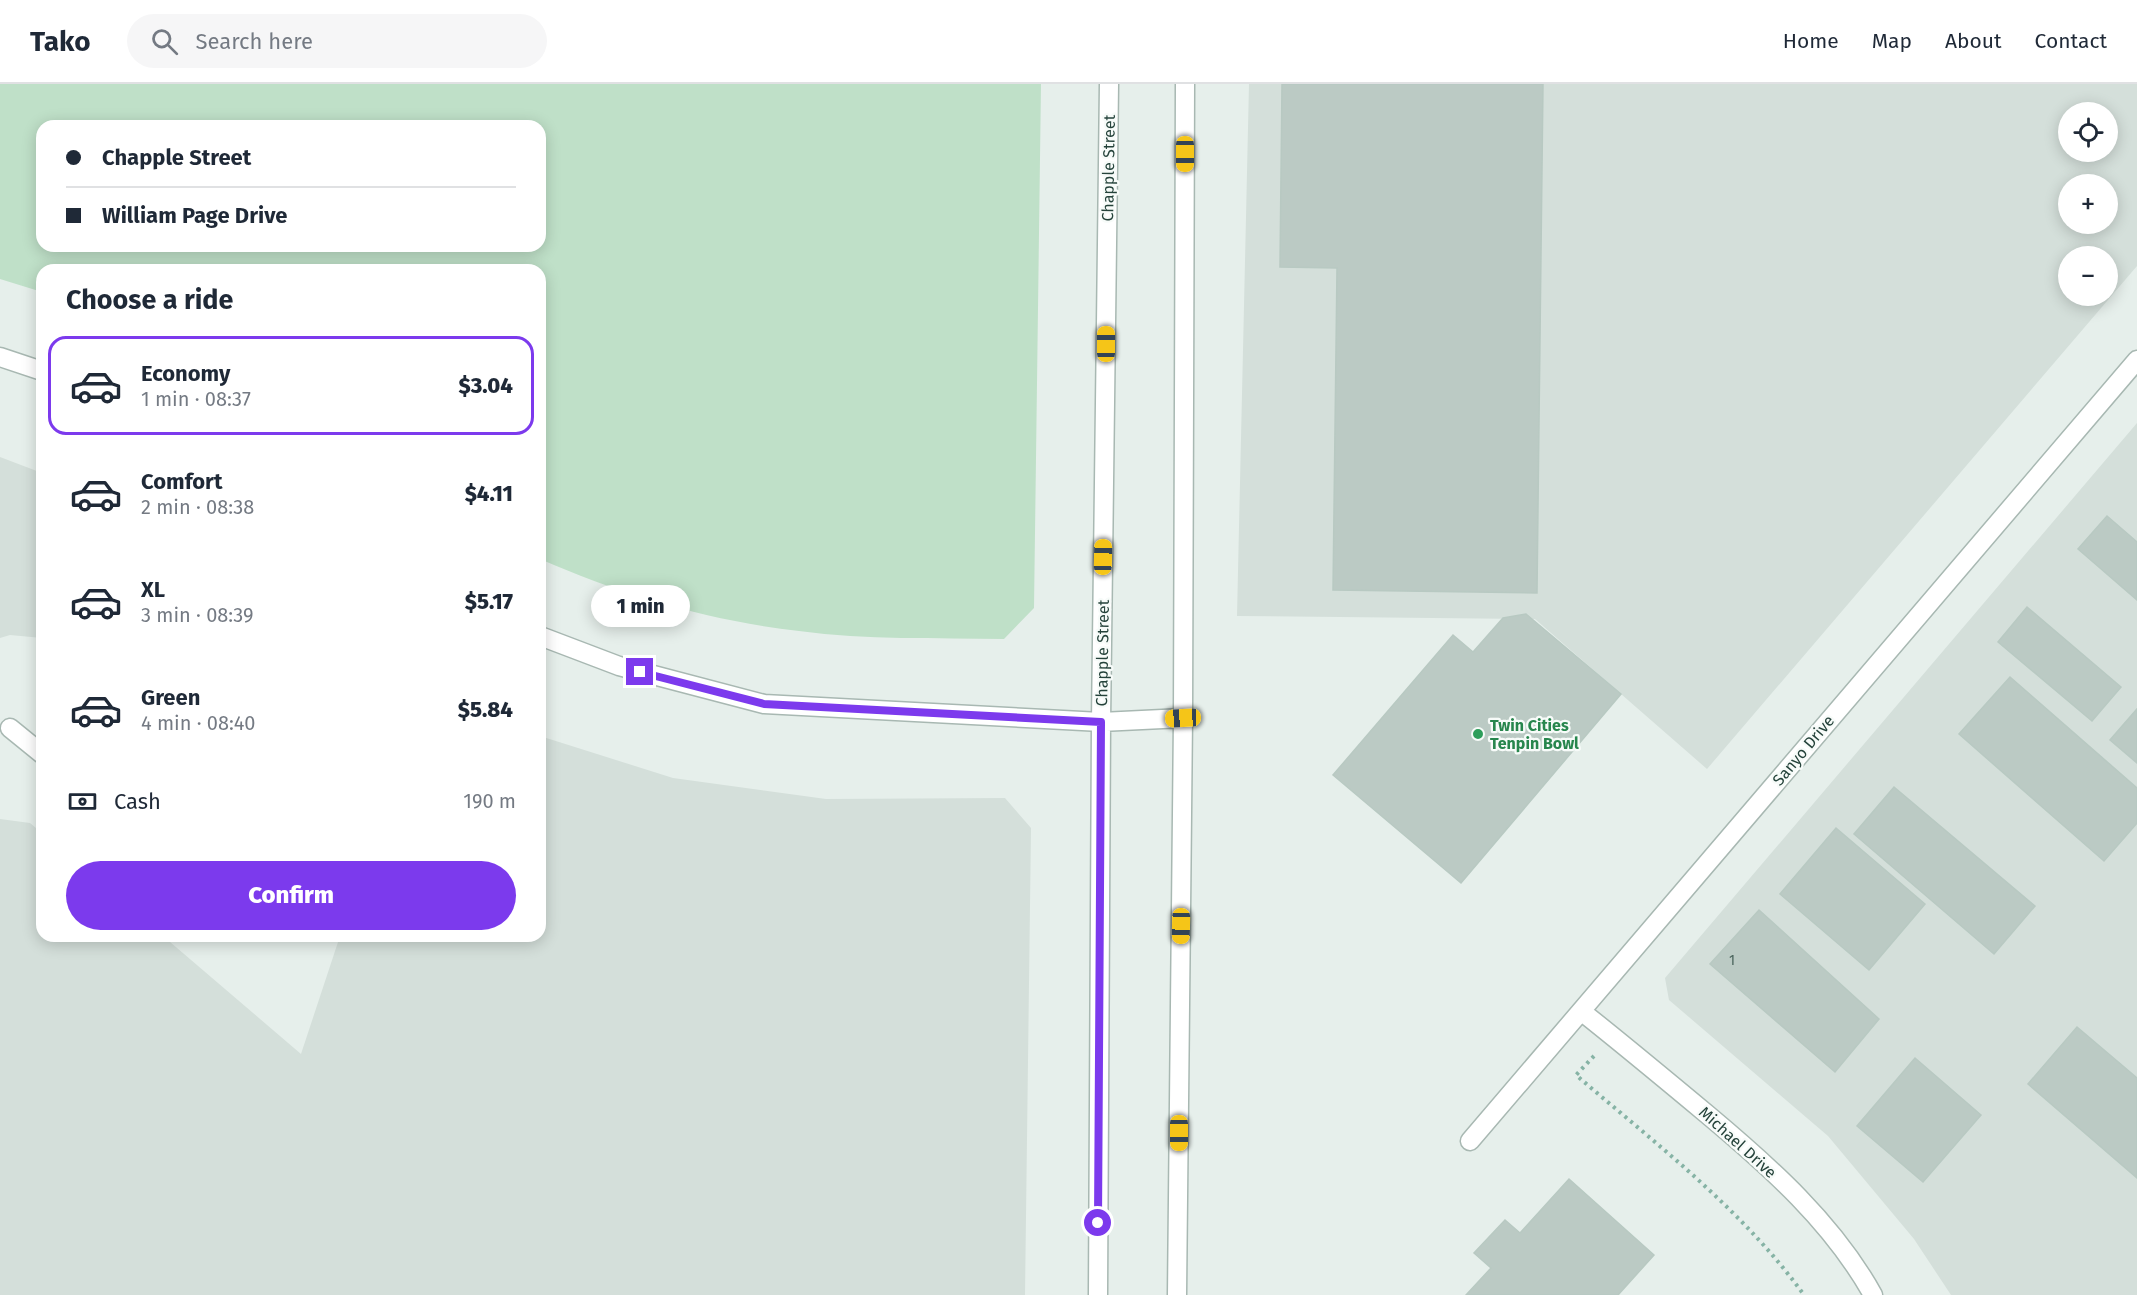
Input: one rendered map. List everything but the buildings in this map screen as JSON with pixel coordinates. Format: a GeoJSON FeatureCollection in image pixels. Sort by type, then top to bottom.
{"type":"FeatureCollection","features":[{"type":"Feature","properties":{"kind":"street","name":"Chapple Street"},"geometry":{"type":"LineString","coordinates":[[1098,1295],[1101,722],[1109,84]]}},
{"type":"Feature","properties":{"kind":"street"},"geometry":{"type":"LineString","coordinates":[[1177,1295],[1183,718],[1185,84]]}},
{"type":"Feature","properties":{"kind":"street"},"geometry":{"type":"LineString","coordinates":[[0,357],[36,369]]}},
{"type":"Feature","properties":{"kind":"street","name":"Sanyo Drive"},"geometry":{"type":"LineString","coordinates":[[1470,1141],[2137,360]]}},
{"type":"Feature","properties":{"kind":"street"},"geometry":{"type":"LineString","coordinates":[[546,638],[619,666],[764,704],[1101,722],[1183,718]]}},
{"type":"Feature","properties":{"kind":"street"},"geometry":{"type":"LineString","coordinates":[[10,728],[36,749]]}},
{"type":"Feature","properties":{"kind":"street","name":"Michael Drive"},"geometry":{"type":"LineString","coordinates":[[1581,1011],[1730,1134],[1794,1192],[1831,1234],[1873,1295]]}},
{"type":"Feature","properties":{"kind":"path"},"geometry":{"type":"LineString","coordinates":[[1613,1036],[1576,1075],[1738,1216],[1786,1270],[1804,1295]]}},
{"type":"Feature","properties":{"kind":"shaded area"},"geometry":{"type":"Polygon","coordinates":[[[1249,84],[2137,84],[2137,266],[2118,288],[2118,246],[2058,246],[2058,306],[2103,306],[1707,769],[1535,619],[1237,616],[1249,84]]]}},
{"type":"Feature","properties":{"kind":"shaded area"},"geometry":{"type":"Polygon","coordinates":[[[2137,423],[2137,1295],[1951,1295],[1914,1239],[1828,1136],[1669,1000],[1665,978],[2137,423]]]}},
{"type":"Feature","properties":{"kind":"shaded area"},"geometry":{"type":"Polygon","coordinates":[[[0,457],[36,471],[36,637],[10,635],[0,638],[0,457]]]}},
{"type":"Feature","properties":{"kind":"shaded area"},"geometry":{"type":"Polygon","coordinates":[[[546,738],[673,778],[826,799],[1005,798],[1031,828],[1025,1295],[0,1295],[0,819],[30,823],[36,828],[36,942],[170,942],[301,1054],[338,942],[546,942],[546,738]]]}},
{"type":"Feature","properties":{"kind":"green space"},"geometry":{"type":"Polygon","coordinates":[[[0,84],[1041,84],[1034,608],[1004,639],[902,638],[825,634],[733,621],[667,605],[603,584],[546,562],[546,264],[36,264],[36,290],[0,279],[0,84]]]}},
{"type":"Feature","properties":{"kind":"place","name":"Twin Cities Tenpin Bowl"},"geometry":{"type":"Point","coordinates":[1478,734]}},
{"type":"Feature","properties":{"kind":"route"},"geometry":{"type":"LineString","coordinates":[[640,672],[764,704],[1101,722],[1098,1223]]}}]}
